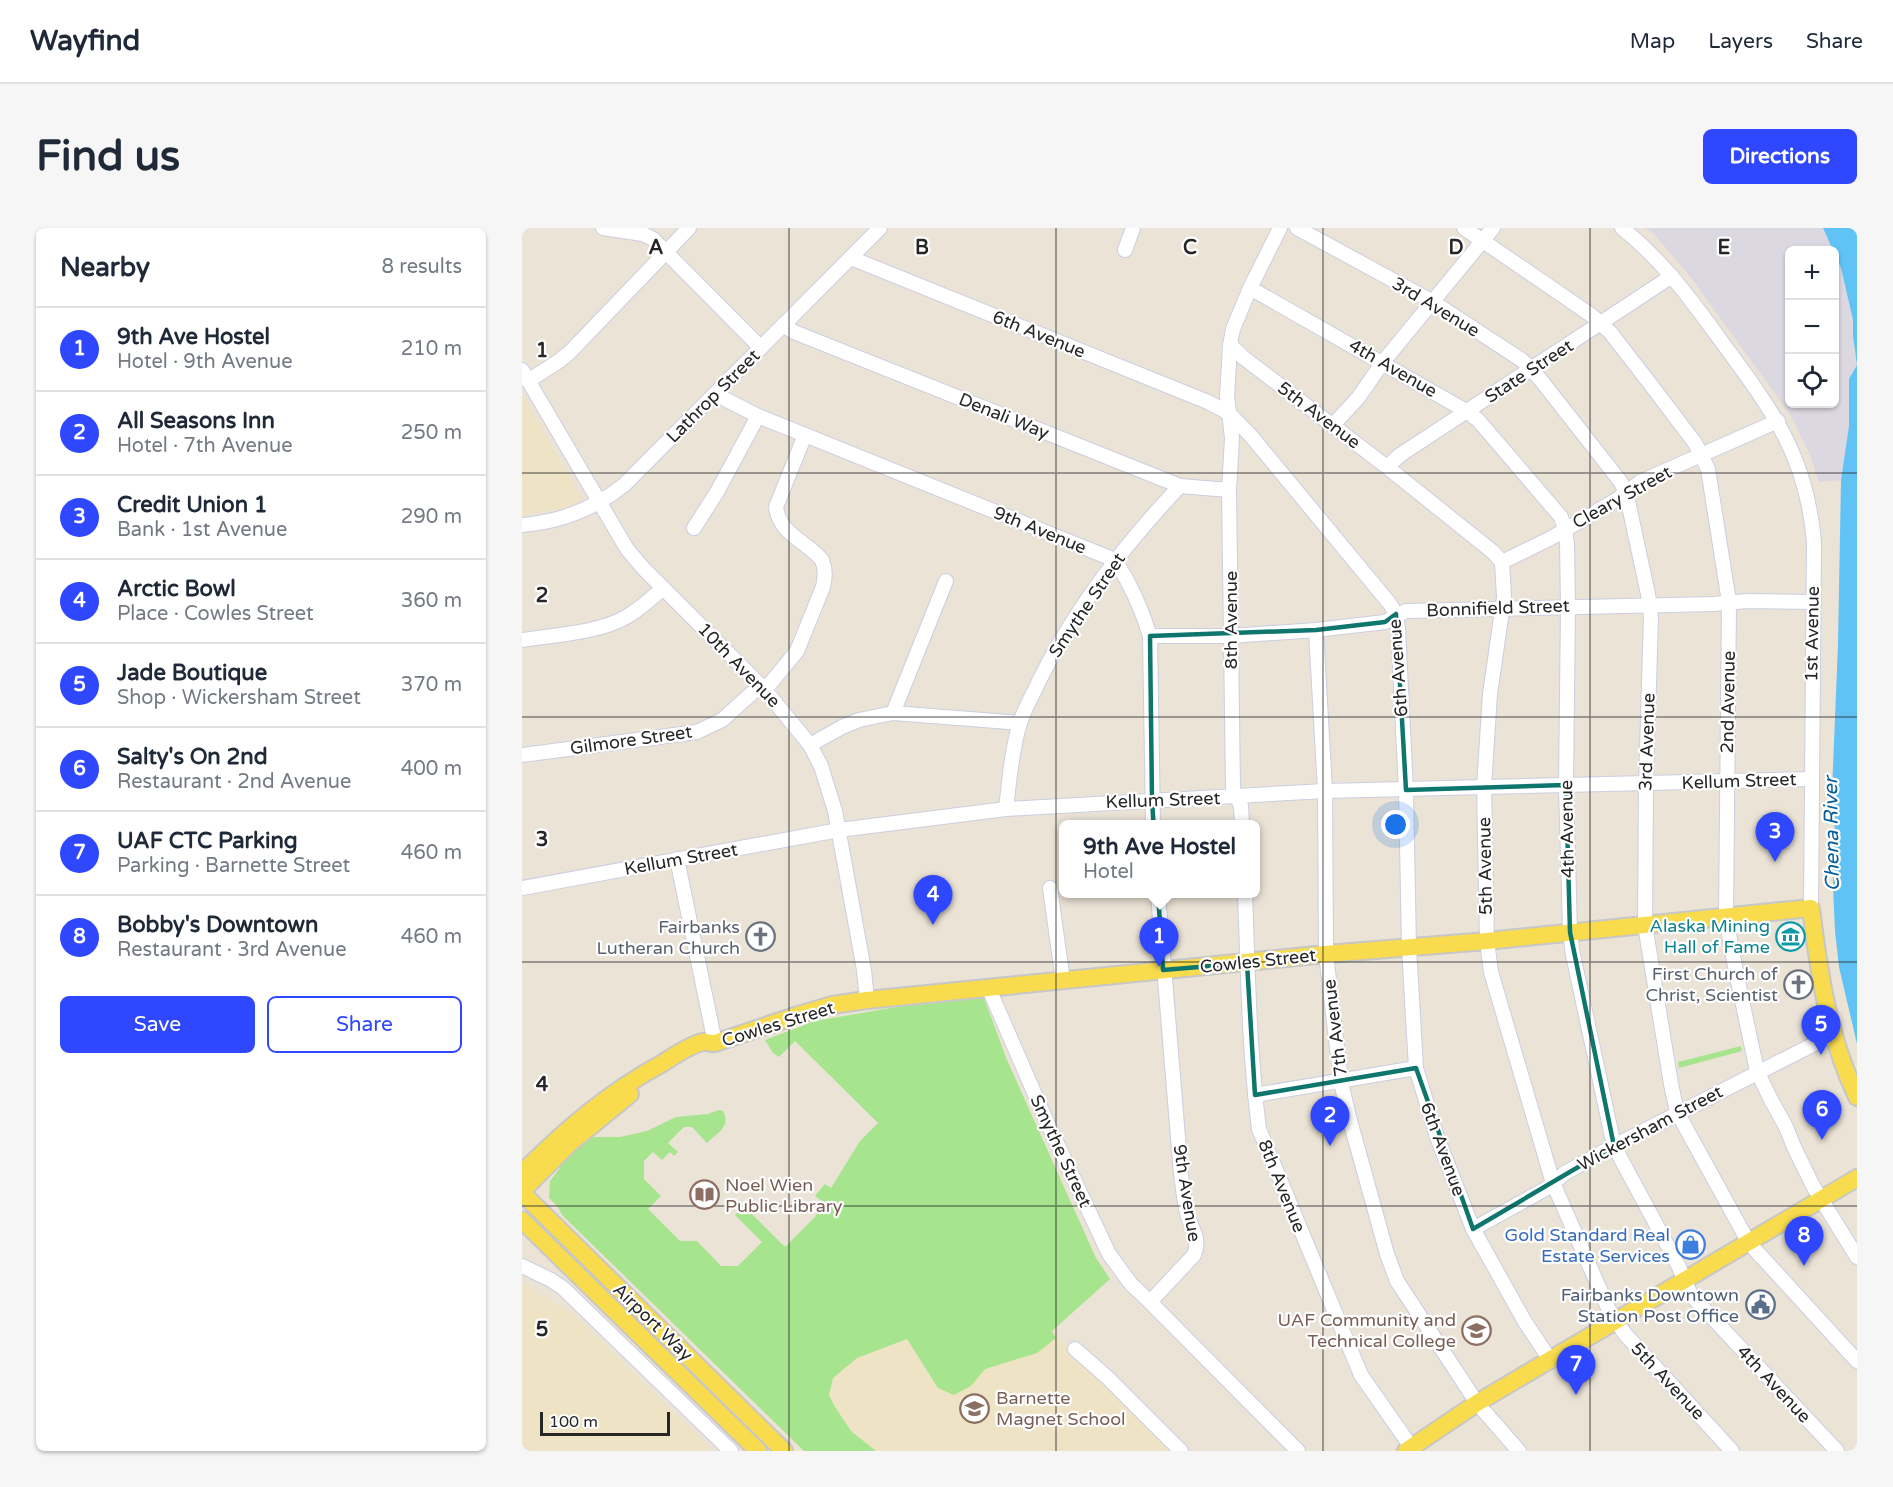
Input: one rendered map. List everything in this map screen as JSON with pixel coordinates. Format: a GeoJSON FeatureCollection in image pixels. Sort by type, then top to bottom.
{"type":"FeatureCollection","features":[{"type":"Feature","properties":{"kind":"main road","name":"Cowles Street"},"geometry":{"type":"LineString","coordinates":[[522,1173],[566,1130],[618,1089],[677,1054],[821,1008],[867,1000],[1163,970],[1487,941],[1811,908]]}},
{"type":"Feature","properties":{"kind":"main road","name":"1st Avenue"},"geometry":{"type":"LineString","coordinates":[[1811,908],[1816,953],[1832,1035],[1857,1096]]}},
{"type":"Feature","properties":{"kind":"main road","name":"Cowles Street"},"geometry":{"type":"LineString","coordinates":[[522,1192],[569,1144],[622,1098],[681,1062],[706,1050],[711,1043]]}},
{"type":"Feature","properties":{"kind":"main road"},"geometry":{"type":"LineString","coordinates":[[1410,1450],[1477,1403],[1857,1178]]}},
{"type":"Feature","properties":{"kind":"main road","name":"Airport Way"},"geometry":{"type":"LineString","coordinates":[[522,1192],[784,1451]]}},
{"type":"Feature","properties":{"kind":"main road","name":"Airport Way"},"geometry":{"type":"LineString","coordinates":[[522,1220],[758,1451]]}},
{"type":"Feature","properties":{"kind":"street"},"geometry":{"type":"LineString","coordinates":[[603,228],[643,234],[653,239],[761,348]]}},
{"type":"Feature","properties":{"kind":"street"},"geometry":{"type":"LineString","coordinates":[[525,375],[559,361],[570,352],[689,228]]}},
{"type":"Feature","properties":{"kind":"street","name":"Lathrop Street"},"geometry":{"type":"LineString","coordinates":[[522,525],[556,520],[578,512],[599,502],[624,485],[880,228]]}},
{"type":"Feature","properties":{"kind":"street"},"geometry":{"type":"LineString","coordinates":[[1125,250],[1133,228]]}},
{"type":"Feature","properties":{"kind":"street","name":"8th Avenue"},"geometry":{"type":"LineString","coordinates":[[1242,820],[1242,806],[1233,789],[1229,490],[1232,438],[1227,396],[1230,345],[1233,329],[1250,288],[1281,228]]}},
{"type":"Feature","properties":{"kind":"street","name":"3rd Avenue"},"geometry":{"type":"LineString","coordinates":[[1297,228],[1433,302],[1523,362],[1620,481],[1626,492],[1651,616],[1645,925],[1677,1112],[1749,1243],[1854,1352]]}},
{"type":"Feature","properties":{"kind":"street","name":"2nd Avenue"},"geometry":{"type":"LineString","coordinates":[[1464,228],[1600,322],[1695,443],[1708,469],[1729,602],[1726,918],[1736,972],[1757,1071],[1821,1199],[1857,1257]]}},
{"type":"Feature","properties":{"kind":"street"},"geometry":{"type":"LineString","coordinates":[[1333,425],[1358,398],[1383,363],[1493,228]]}},
{"type":"Feature","properties":{"kind":"street","name":"1st Avenue"},"geometry":{"type":"LineString","coordinates":[[1622,228],[1652,252],[1702,314],[1778,421],[1800,470],[1812,517],[1811,908]]}},
{"type":"Feature","properties":{"kind":"street","name":"6th Avenue"},"geometry":{"type":"LineString","coordinates":[[851,258],[1208,402],[1229,413],[1266,454],[1390,604],[1396,614],[1406,790],[1409,948],[1416,1068],[1437,1137],[1473,1228],[1520,1312],[1551,1360]]}},
{"type":"Feature","properties":{"kind":"street","name":"State Street"},"geometry":{"type":"LineString","coordinates":[[1387,467],[1400,455],[1672,276]]}},
{"type":"Feature","properties":{"kind":"street","name":"4th Avenue"},"geometry":{"type":"LineString","coordinates":[[1250,288],[1468,412],[1561,517],[1565,529],[1568,606],[1566,785],[1570,932],[1573,956],[1614,1146],[1679,1267],[1691,1295],[1837,1451]]}},
{"type":"Feature","properties":{"kind":"street","name":"Denali Way"},"geometry":{"type":"LineString","coordinates":[[783,325],[794,332],[877,366],[1180,486],[1229,490]]}},
{"type":"Feature","properties":{"kind":"street","name":"5th Avenue"},"geometry":{"type":"LineString","coordinates":[[1230,345],[1387,467],[1493,552],[1502,562],[1504,597],[1490,694],[1484,787],[1487,941],[1491,972],[1501,1012],[1553,1183],[1616,1322],[1732,1451]]}},
{"type":"Feature","properties":{"kind":"street","name":"10th Avenue"},"geometry":{"type":"LineString","coordinates":[[525,375],[627,549],[763,688],[810,745],[829,788],[839,831],[867,1000]]}},
{"type":"Feature","properties":{"kind":"street","name":"9th Avenue"},"geometry":{"type":"LineString","coordinates":[[715,394],[758,417],[1115,560]]}},
{"type":"Feature","properties":{"kind":"street"},"geometry":{"type":"LineString","coordinates":[[694,528],[717,492],[758,417]]}},
{"type":"Feature","properties":{"kind":"street","name":"Cleary Street"},"geometry":{"type":"LineString","coordinates":[[1502,562],[1565,529],[1640,482],[1778,421]]}},
{"type":"Feature","properties":{"kind":"street","name":"Gilmore Street"},"geometry":{"type":"LineString","coordinates":[[522,755],[698,732],[722,720],[763,688],[797,651],[823,587],[826,568],[822,560],[783,527],[776,507],[805,435]]}},
{"type":"Feature","properties":{"kind":"street","name":"Smythe Street"},"geometry":{"type":"LineString","coordinates":[[1006,808],[1020,723],[1053,653],[1115,560],[1180,486]]}},
{"type":"Feature","properties":{"kind":"street"},"geometry":{"type":"LineString","coordinates":[[1115,560],[1124,575],[1150,636],[1153,820]]}},
{"type":"Feature","properties":{"kind":"street"},"geometry":{"type":"LineString","coordinates":[[893,713],[946,581]]}},
{"type":"Feature","properties":{"kind":"street"},"geometry":{"type":"LineString","coordinates":[[522,640],[609,624],[640,609],[663,588]]}},
{"type":"Feature","properties":{"kind":"street","name":"Bonnifield Street"},"geometry":{"type":"LineString","coordinates":[[1150,636],[1231,636],[1316,630],[1384,622],[1406,610],[1813,602]]}},
{"type":"Feature","properties":{"kind":"street","name":"7th Avenue"},"geometry":{"type":"LineString","coordinates":[[1316,630],[1325,791],[1326,954],[1341,1082],[1352,1129],[1397,1281],[1477,1403],[1519,1451]]}},
{"type":"Feature","properties":{"kind":"street"},"geometry":{"type":"LineString","coordinates":[[810,745],[859,720],[893,713],[1020,723]]}},
{"type":"Feature","properties":{"kind":"street","name":"Kellum Street"},"geometry":{"type":"LineString","coordinates":[[522,888],[839,831],[1006,808],[1325,791],[1811,779]]}},
{"type":"Feature","properties":{"kind":"street"},"geometry":{"type":"LineString","coordinates":[[677,859],[711,1043]]}},
{"type":"Feature","properties":{"kind":"street"},"geometry":{"type":"LineString","coordinates":[[1050,888],[1063,981]]}},
{"type":"Feature","properties":{"kind":"street","name":"9th Avenue"},"geometry":{"type":"LineString","coordinates":[[1150,1302],[1194,1255],[1197,1246],[1196,1234],[1187,1214],[1181,1174],[1158,898]]}},
{"type":"Feature","properties":{"kind":"street","name":"8th Avenue"},"geometry":{"type":"LineString","coordinates":[[1245,898],[1247,963],[1259,1129],[1361,1375],[1410,1450]]}},
{"type":"Feature","properties":{"kind":"street","name":"Smythe Street"},"geometry":{"type":"LineString","coordinates":[[989,989],[1042,1111],[1109,1254],[1131,1284],[1150,1302]]}},
{"type":"Feature","properties":{"kind":"street","name":"Wickersham Street"},"geometry":{"type":"LineString","coordinates":[[1473,1228],[1547,1188],[1565,1173],[1677,1112],[1832,1035]]}},
{"type":"Feature","properties":{"kind":"street"},"geometry":{"type":"LineString","coordinates":[[1255,1095],[1416,1068]]}},
{"type":"Feature","properties":{"kind":"street"},"geometry":{"type":"LineString","coordinates":[[522,1266],[563,1288],[731,1451]]}},
{"type":"Feature","properties":{"kind":"street"},"geometry":{"type":"LineString","coordinates":[[1150,1302],[1298,1451]]}},
{"type":"Feature","properties":{"kind":"street"},"geometry":{"type":"LineString","coordinates":[[1075,1349],[1108,1378],[1181,1451]]}},
{"type":"Feature","properties":{"kind":"highlighted area"},"geometry":{"type":"Polygon","coordinates":[[[1396,614],[1406,790],[1566,785],[1570,932],[1614,1146],[1473,1229],[1416,1068],[1255,1095],[1247,963],[1163,970],[1152,800],[1150,636],[1316,630],[1385,622],[1396,614]]]}},
{"type":"Feature","properties":{"kind":"shaded area"},"geometry":{"type":"Polygon","coordinates":[[[1645,228],[1823,228],[1832,246],[1785,246],[1785,408],[1689,275],[1654,234],[1645,228]]]}},
{"type":"Feature","properties":{"kind":"shaded area"},"geometry":{"type":"Polygon","coordinates":[[[1839,262],[1853,320],[1857,365],[1849,379],[1849,426],[1841,480],[1819,482],[1810,455],[1785,408],[1839,408],[1839,262]]]}},
{"type":"Feature","properties":{"kind":"shaded area"},"geometry":{"type":"Polygon","coordinates":[[[522,395],[582,500],[562,509],[522,515],[522,395]]]}},
{"type":"Feature","properties":{"kind":"shaded area"},"geometry":{"type":"Polygon","coordinates":[[[522,1283],[572,1313],[712,1451],[522,1451],[522,1283]]]}},
{"type":"Feature","properties":{"kind":"shaded area","name":"Barnette Magnet School"},"geometry":{"type":"Polygon","coordinates":[[[1010,1288],[1170,1451],[866,1451],[779,1365],[1010,1288]]]}},
{"type":"Feature","properties":{"kind":"green space"},"geometry":{"type":"Polygon","coordinates":[[[984,998],[1007,1060],[1096,1258],[1110,1279],[1052,1331],[1056,1338],[1037,1353],[985,1369],[971,1386],[954,1395],[938,1388],[907,1339],[857,1358],[833,1378],[829,1395],[851,1431],[876,1451],[804,1451],[562,1215],[549,1198],[550,1181],[560,1168],[558,1165],[589,1137],[620,1137],[647,1131],[676,1117],[723,1111],[724,1125],[707,1143],[692,1127],[684,1127],[668,1143],[678,1152],[674,1156],[670,1152],[662,1160],[653,1152],[644,1161],[644,1179],[661,1196],[648,1209],[680,1241],[697,1241],[721,1266],[738,1266],[762,1242],[735,1215],[744,1206],[785,1247],[815,1217],[822,1201],[815,1196],[825,1184],[831,1188],[860,1141],[878,1123],[795,1041],[779,1057],[773,1053],[765,1040],[815,1021],[896,1007],[984,998]]]}},
{"type":"Feature","properties":{"kind":"green space"},"geometry":{"type":"Polygon","coordinates":[[[1741,1046],[1742,1051],[1679,1068],[1678,1062],[1741,1046]]]}},
{"type":"Feature","properties":{"kind":"water"},"geometry":{"type":"Polygon","coordinates":[[[1823,228],[1857,228],[1857,365],[1853,320],[1839,264],[1839,246],[1831,246],[1823,228]]]}},
{"type":"Feature","properties":{"kind":"water"},"geometry":{"type":"Polygon","coordinates":[[[1857,365],[1857,1044],[1839,967],[1835,931],[1833,885],[1835,813],[1832,791],[1841,480],[1849,426],[1849,379],[1857,365]]]}},
{"type":"Feature","properties":{"kind":"place","name":"Credit Union 1"},"geometry":{"type":"Point","coordinates":[1775,862]}},
{"type":"Feature","properties":{"kind":"place","name":"Arctic Bowl"},"geometry":{"type":"Point","coordinates":[933,925]}},
{"type":"Feature","properties":{"kind":"place","name":"Alaska Mining Hall of Fame"},"geometry":{"type":"Point","coordinates":[1791,936]}},
{"type":"Feature","properties":{"kind":"place","name":"Fairbanks Lutheran Church"},"geometry":{"type":"Point","coordinates":[761,937]}},
{"type":"Feature","properties":{"kind":"place","name":"9th Ave Hostel"},"geometry":{"type":"Point","coordinates":[1159,967]}},
{"type":"Feature","properties":{"kind":"place","name":"First Church of Christ, Scientist"},"geometry":{"type":"Point","coordinates":[1799,984]}},
{"type":"Feature","properties":{"kind":"place","name":"Jade Boutique"},"geometry":{"type":"Point","coordinates":[1821,1055]}},
{"type":"Feature","properties":{"kind":"place","name":"Salty's On 2nd"},"geometry":{"type":"Point","coordinates":[1822,1140]}},
{"type":"Feature","properties":{"kind":"place","name":"All Seasons Inn"},"geometry":{"type":"Point","coordinates":[1330,1146]}},
{"type":"Feature","properties":{"kind":"place","name":"Noel Wien Public Library"},"geometry":{"type":"Point","coordinates":[704,1195]}},
{"type":"Feature","properties":{"kind":"place","name":"Gold Standard Real Estate Services"},"geometry":{"type":"Point","coordinates":[1691,1245]}},
{"type":"Feature","properties":{"kind":"place","name":"Bobby's Downtown"},"geometry":{"type":"Point","coordinates":[1804,1266]}},
{"type":"Feature","properties":{"kind":"place","name":"Fairbanks Downtown Station Post Office"},"geometry":{"type":"Point","coordinates":[1760,1305]}},
{"type":"Feature","properties":{"kind":"place","name":"UAF Community and Technical College"},"geometry":{"type":"Point","coordinates":[1477,1330]}},
{"type":"Feature","properties":{"kind":"place","name":"UAF CTC Parking"},"geometry":{"type":"Point","coordinates":[1576,1395]}},
{"type":"Feature","properties":{"kind":"place","name":"Barnette Magnet School"},"geometry":{"type":"Point","coordinates":[975,1408]}},
{"type":"Feature","properties":{"kind":"water label","name":"Chena River"},"geometry":{"type":"Point","coordinates":[1831,834]}}]}
